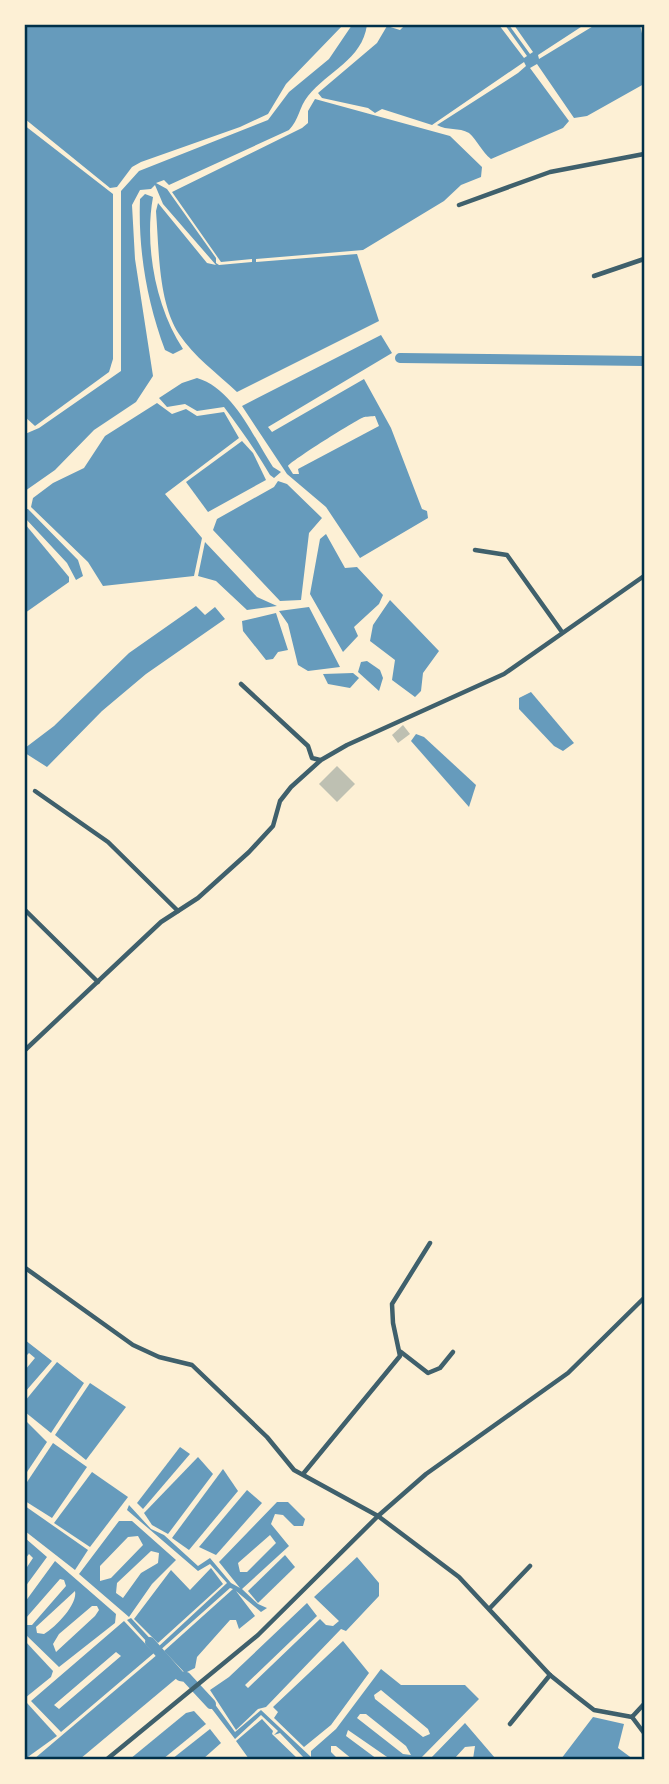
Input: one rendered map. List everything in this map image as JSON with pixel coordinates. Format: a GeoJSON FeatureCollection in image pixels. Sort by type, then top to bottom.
{"type":"FeatureCollection","features":[{"type":"Feature","properties":{"kind":"street"},"geometry":{"type":"LineString","coordinates":[[459,205],[550,172],[645,154]]}},
{"type":"Feature","properties":{"kind":"street"},"geometry":{"type":"LineString","coordinates":[[594,276],[645,259]]}},
{"type":"Feature","properties":{"kind":"street"},"geometry":{"type":"LineString","coordinates":[[475,550],[507,555],[562,632]]}},
{"type":"Feature","properties":{"kind":"street"},"geometry":{"type":"LineString","coordinates":[[24,1051],[161,922],[249,852],[273,827],[280,801],[290,787],[321,760],[347,745],[503,674],[645,576]]}},
{"type":"Feature","properties":{"kind":"street"},"geometry":{"type":"LineString","coordinates":[[241,684],[308,746],[312,758],[321,760]]}},
{"type":"Feature","properties":{"kind":"street"},"geometry":{"type":"LineString","coordinates":[[35,791],[108,842],[178,911]]}},
{"type":"Feature","properties":{"kind":"street"},"geometry":{"type":"LineString","coordinates":[[24,909],[98,982]]}},
{"type":"Feature","properties":{"kind":"street"},"geometry":{"type":"LineString","coordinates":[[430,1244],[392,1304],[393,1323],[401,1352],[428,1373],[440,1368],[453,1352]]}},
{"type":"Feature","properties":{"kind":"street"},"geometry":{"type":"LineString","coordinates":[[24,1266],[133,1345],[159,1357],[192,1365],[267,1437],[294,1470],[378,1516],[459,1577],[550,1675],[594,1710],[632,1717],[645,1733]]}},
{"type":"Feature","properties":{"kind":"street"},"geometry":{"type":"LineString","coordinates":[[106,1759],[258,1635],[378,1516],[426,1474],[582,1362],[645,1298]]}},
{"type":"Feature","properties":{"kind":"street"},"geometry":{"type":"LineString","coordinates":[[303,1475],[401,1352]]}},
{"type":"Feature","properties":{"kind":"street"},"geometry":{"type":"LineString","coordinates":[[490,1608],[530,1566]]}},
{"type":"Feature","properties":{"kind":"street"},"geometry":{"type":"LineString","coordinates":[[510,1724],[550,1675]]}},
{"type":"Feature","properties":{"kind":"street"},"geometry":{"type":"LineString","coordinates":[[632,1717],[645,1704]]}},
{"type":"Feature","properties":{"kind":"water"},"geometry":{"type":"Polygon","coordinates":[[[24,25],[343,25],[286,84],[268,114],[240,127],[141,162],[132,167],[117,187],[110,188],[25,119],[24,25]]]}},
{"type":"Feature","properties":{"kind":"water"},"geometry":{"type":"Polygon","coordinates":[[[352,25],[367,25],[358,47],[308,96],[289,130],[169,185],[164,180],[156,183],[167,189],[216,258],[216,263],[252,262],[252,259],[221,262],[172,192],[302,128],[308,123],[308,111],[315,99],[450,136],[482,167],[481,177],[461,185],[444,201],[363,250],[256,259],[256,262],[357,254],[379,321],[237,392],[192,350],[172,321],[163,291],[156,211],[158,203],[207,263],[216,265],[163,204],[155,185],[151,189],[140,190],[132,205],[135,259],[153,376],[136,402],[94,430],[55,470],[25,491],[25,434],[39,428],[121,371],[121,191],[139,171],[268,120],[289,92],[329,59],[352,25]]]}},
{"type":"Feature","properties":{"kind":"water"},"geometry":{"type":"Polygon","coordinates":[[[405,25],[499,25],[524,58],[527,56],[505,25],[509,25],[530,54],[533,52],[514,25],[584,25],[538,55],[539,59],[595,25],[640,25],[644,42],[644,84],[587,116],[574,118],[537,64],[530,68],[569,121],[563,128],[491,159],[469,133],[437,125],[518,73],[526,66],[524,62],[432,125],[382,109],[375,113],[368,108],[322,98],[318,93],[377,43],[387,26],[400,30],[405,25]]]}},
{"type":"Feature","properties":{"kind":"water"},"geometry":{"type":"Polygon","coordinates":[[[24,125],[113,194],[113,359],[109,372],[35,426],[24,416],[24,125]]]}},
{"type":"Feature","properties":{"kind":"water"},"geometry":{"type":"Polygon","coordinates":[[[145,194],[153,197],[150,236],[154,276],[166,315],[183,349],[173,354],[165,350],[145,276],[140,199],[145,194]]]}},
{"type":"Feature","properties":{"kind":"water"},"geometry":{"type":"Polygon","coordinates":[[[381,335],[392,353],[268,427],[272,432],[364,379],[391,428],[422,509],[427,511],[428,518],[360,558],[326,507],[287,474],[242,406],[381,335]],[[375,416],[364,417],[288,466],[293,474],[299,474],[298,469],[379,426],[375,416]]]}},
{"type":"Feature","properties":{"kind":"water"},"geometry":{"type":"Polygon","coordinates":[[[197,378],[222,392],[232,403],[273,467],[281,472],[274,478],[224,407],[197,411],[185,404],[167,407],[159,398],[182,383],[197,378]]]}},
{"type":"Feature","properties":{"kind":"water"},"geometry":{"type":"Polygon","coordinates":[[[157,403],[172,414],[186,409],[197,416],[224,412],[239,438],[165,494],[202,538],[194,576],[103,586],[88,562],[31,507],[33,498],[53,483],[84,468],[105,436],[157,403]]]}},
{"type":"Feature","properties":{"kind":"water"},"geometry":{"type":"Polygon","coordinates":[[[242,441],[253,453],[266,480],[208,512],[186,482],[242,441]]]}},
{"type":"Feature","properties":{"kind":"water"},"geometry":{"type":"Polygon","coordinates":[[[278,481],[287,484],[322,518],[309,533],[301,600],[280,601],[213,530],[217,519],[274,487],[278,481]]]}},
{"type":"Feature","properties":{"kind":"water"},"geometry":{"type":"Polygon","coordinates":[[[25,509],[78,560],[83,576],[76,580],[67,563],[25,518],[25,509]]]}},
{"type":"Feature","properties":{"kind":"water"},"geometry":{"type":"Polygon","coordinates":[[[25,524],[69,577],[69,582],[25,613],[25,524]]]}},
{"type":"Feature","properties":{"kind":"water"},"geometry":{"type":"Polygon","coordinates":[[[326,534],[345,568],[357,567],[383,595],[379,604],[354,627],[358,636],[343,652],[310,594],[320,539],[326,534]]]}},
{"type":"Feature","properties":{"kind":"water"},"geometry":{"type":"Polygon","coordinates":[[[205,542],[257,597],[277,606],[247,610],[216,581],[198,576],[205,542]]]}},
{"type":"Feature","properties":{"kind":"water"},"geometry":{"type":"Polygon","coordinates":[[[390,600],[439,651],[423,673],[421,691],[415,697],[392,680],[395,660],[370,641],[373,625],[390,600]]]}},
{"type":"Feature","properties":{"kind":"water"},"geometry":{"type":"Polygon","coordinates":[[[196,606],[205,615],[215,607],[225,619],[146,674],[102,711],[47,767],[25,753],[25,748],[54,726],[129,653],[196,606]]]}},
{"type":"Feature","properties":{"kind":"water"},"geometry":{"type":"Polygon","coordinates":[[[309,607],[340,667],[308,671],[298,665],[288,624],[279,611],[309,607]]]}},
{"type":"Feature","properties":{"kind":"water"},"geometry":{"type":"Polygon","coordinates":[[[276,613],[288,650],[278,652],[273,659],[266,660],[243,631],[242,621],[276,613]]]}},
{"type":"Feature","properties":{"kind":"water"},"geometry":{"type":"Polygon","coordinates":[[[367,661],[380,670],[383,678],[379,691],[358,672],[361,662],[367,661]]]}},
{"type":"Feature","properties":{"kind":"water"},"geometry":{"type":"Polygon","coordinates":[[[353,673],[359,678],[350,688],[328,684],[323,674],[353,673]]]}},
{"type":"Feature","properties":{"kind":"water"},"geometry":{"type":"Polygon","coordinates":[[[531,692],[574,743],[563,751],[554,746],[519,709],[519,698],[531,692]]]}},
{"type":"Feature","properties":{"kind":"water"},"geometry":{"type":"Polygon","coordinates":[[[416,734],[424,737],[476,785],[469,807],[411,741],[416,734]]]}},
{"type":"Feature","properties":{"kind":"water"},"geometry":{"type":"Polygon","coordinates":[[[25,1340],[52,1361],[25,1392],[25,1370],[35,1358],[29,1353],[25,1357],[25,1340]]]}},
{"type":"Feature","properties":{"kind":"water"},"geometry":{"type":"Polygon","coordinates":[[[57,1362],[84,1383],[51,1433],[25,1412],[25,1401],[57,1362]]]}},
{"type":"Feature","properties":{"kind":"water"},"geometry":{"type":"Polygon","coordinates":[[[90,1383],[126,1407],[86,1460],[55,1435],[90,1383]]]}},
{"type":"Feature","properties":{"kind":"water"},"geometry":{"type":"Polygon","coordinates":[[[25,1420],[47,1442],[25,1475],[25,1420]]]}},
{"type":"Feature","properties":{"kind":"water"},"geometry":{"type":"Polygon","coordinates":[[[53,1443],[87,1467],[52,1518],[25,1501],[25,1485],[53,1443]]]}},
{"type":"Feature","properties":{"kind":"water"},"geometry":{"type":"Polygon","coordinates":[[[180,1447],[190,1454],[143,1509],[137,1503],[180,1447]]]}},
{"type":"Feature","properties":{"kind":"water"},"geometry":{"type":"Polygon","coordinates":[[[198,1457],[213,1474],[168,1534],[152,1525],[144,1513],[198,1457]]]}},
{"type":"Feature","properties":{"kind":"water"},"geometry":{"type":"Polygon","coordinates":[[[223,1469],[238,1491],[189,1550],[172,1538],[223,1469]]]}},
{"type":"Feature","properties":{"kind":"water"},"geometry":{"type":"Polygon","coordinates":[[[92,1472],[128,1497],[90,1547],[54,1523],[92,1472]]]}},
{"type":"Feature","properties":{"kind":"water"},"geometry":{"type":"Polygon","coordinates":[[[247,1490],[262,1503],[216,1555],[199,1547],[247,1490]]]}},
{"type":"Feature","properties":{"kind":"water"},"geometry":{"type":"Polygon","coordinates":[[[277,1502],[288,1502],[305,1519],[303,1526],[294,1526],[283,1515],[275,1514],[271,1524],[289,1546],[242,1589],[258,1604],[267,1608],[261,1612],[236,1591],[255,1616],[239,1629],[236,1620],[230,1620],[197,1657],[195,1668],[185,1673],[164,1651],[233,1589],[230,1588],[157,1653],[127,1620],[131,1618],[158,1647],[227,1583],[210,1564],[198,1571],[127,1510],[129,1505],[151,1529],[164,1535],[198,1566],[210,1558],[231,1583],[240,1588],[219,1562],[277,1502]],[[270,1535],[238,1563],[240,1572],[247,1572],[276,1543],[270,1535]]]}},
{"type":"Feature","properties":{"kind":"water"},"geometry":{"type":"Polygon","coordinates":[[[25,1506],[88,1550],[75,1570],[25,1531],[25,1506]]]}},
{"type":"Feature","properties":{"kind":"water"},"geometry":{"type":"Polygon","coordinates":[[[119,1521],[132,1521],[176,1560],[152,1584],[129,1617],[79,1574],[119,1521]],[[138,1536],[128,1537],[100,1566],[100,1581],[111,1578],[143,1545],[138,1536]],[[151,1551],[117,1583],[116,1593],[123,1598],[141,1573],[158,1563],[159,1553],[151,1551]]]}},
{"type":"Feature","properties":{"kind":"water"},"geometry":{"type":"Polygon","coordinates":[[[25,1538],[47,1557],[25,1587],[25,1570],[33,1558],[29,1554],[25,1559],[25,1538]]]}},
{"type":"Feature","properties":{"kind":"water"},"geometry":{"type":"Polygon","coordinates":[[[285,1555],[295,1567],[258,1603],[248,1591],[285,1555]]]}},
{"type":"Feature","properties":{"kind":"water"},"geometry":{"type":"Polygon","coordinates":[[[357,1557],[379,1583],[379,1596],[346,1631],[341,1629],[266,1707],[258,1709],[236,1730],[210,1690],[229,1677],[307,1603],[317,1616],[245,1685],[248,1688],[320,1619],[326,1625],[333,1626],[339,1621],[314,1597],[357,1557]]]}},
{"type":"Feature","properties":{"kind":"water"},"geometry":{"type":"Polygon","coordinates":[[[55,1561],[116,1614],[115,1623],[59,1667],[24,1633],[25,1602],[55,1561]],[[60,1579],[26,1618],[27,1625],[32,1625],[66,1586],[64,1580],[60,1579]],[[75,1591],[36,1627],[37,1633],[44,1634],[54,1626],[70,1608],[75,1591]],[[92,1606],[59,1634],[53,1644],[56,1652],[95,1616],[99,1610],[97,1606],[92,1606]]]}},
{"type":"Feature","properties":{"kind":"water"},"geometry":{"type":"Polygon","coordinates":[[[211,1568],[223,1584],[158,1643],[134,1619],[171,1570],[190,1590],[211,1568]]]}},
{"type":"Feature","properties":{"kind":"water"},"geometry":{"type":"Polygon","coordinates":[[[124,1621],[154,1653],[61,1732],[31,1701],[124,1621]],[[116,1652],[54,1705],[59,1709],[121,1656],[116,1652]]]}},
{"type":"Feature","properties":{"kind":"water"},"geometry":{"type":"Polygon","coordinates":[[[25,1641],[53,1671],[51,1677],[25,1698],[25,1641]]]}},
{"type":"Feature","properties":{"kind":"water"},"geometry":{"type":"Polygon","coordinates":[[[343,1641],[369,1673],[331,1725],[304,1747],[274,1718],[278,1712],[273,1707],[343,1641]]]}},
{"type":"Feature","properties":{"kind":"water"},"geometry":{"type":"Polygon","coordinates":[[[158,1654],[178,1677],[80,1759],[34,1759],[158,1654]]]}},
{"type":"Feature","properties":{"kind":"water"},"geometry":{"type":"Polygon","coordinates":[[[381,1669],[401,1685],[465,1685],[479,1699],[420,1759],[390,1759],[348,1730],[346,1736],[377,1759],[352,1759],[336,1746],[331,1746],[331,1752],[338,1759],[311,1759],[311,1751],[336,1729],[381,1669]],[[381,1690],[374,1695],[375,1699],[423,1737],[430,1734],[428,1729],[381,1690]],[[360,1714],[357,1718],[403,1754],[411,1755],[406,1746],[366,1714],[360,1714]]]}},
{"type":"Feature","properties":{"kind":"water"},"geometry":{"type":"Polygon","coordinates":[[[206,1692],[235,1732],[261,1710],[311,1757],[305,1759],[280,1733],[274,1735],[278,1731],[261,1715],[235,1739],[202,1696],[206,1692]]]}},
{"type":"Feature","properties":{"kind":"water"},"geometry":{"type":"Polygon","coordinates":[[[27,1703],[57,1736],[25,1759],[25,1706],[27,1703]]]}},
{"type":"Feature","properties":{"kind":"water"},"geometry":{"type":"Polygon","coordinates":[[[194,1711],[206,1724],[163,1759],[130,1759],[186,1713],[194,1711]]]}},
{"type":"Feature","properties":{"kind":"water"},"geometry":{"type":"Polygon","coordinates":[[[593,1717],[624,1724],[618,1748],[633,1759],[561,1759],[593,1717]]]}},
{"type":"Feature","properties":{"kind":"water"},"geometry":{"type":"Polygon","coordinates":[[[262,1719],[273,1731],[272,1734],[298,1759],[249,1759],[236,1741],[262,1719]]]}},
{"type":"Feature","properties":{"kind":"water"},"geometry":{"type":"Polygon","coordinates":[[[465,1723],[495,1758],[473,1759],[475,1746],[465,1747],[454,1759],[430,1759],[465,1723]]]}},
{"type":"Feature","properties":{"kind":"water"},"geometry":{"type":"Polygon","coordinates":[[[210,1729],[221,1743],[203,1759],[172,1759],[210,1729]]]}},
{"type":"Feature","properties":{"kind":"building"},"geometry":{"type":"Polygon","coordinates":[[[403,725],[410,734],[398,743],[392,735],[403,725]]]}},
{"type":"Feature","properties":{"kind":"building"},"geometry":{"type":"Polygon","coordinates":[[[337,766],[355,784],[337,802],[319,784],[337,766]]]}},
{"type":"Feature","properties":{"kind":"waterway"},"geometry":{"type":"LineString","coordinates":[[400,358],[644,361]]}},
{"type":"Feature","properties":{"kind":"waterway"},"geometry":{"type":"LineString","coordinates":[[150,1642],[180,1676],[186,1677],[211,1704]]}}]}
